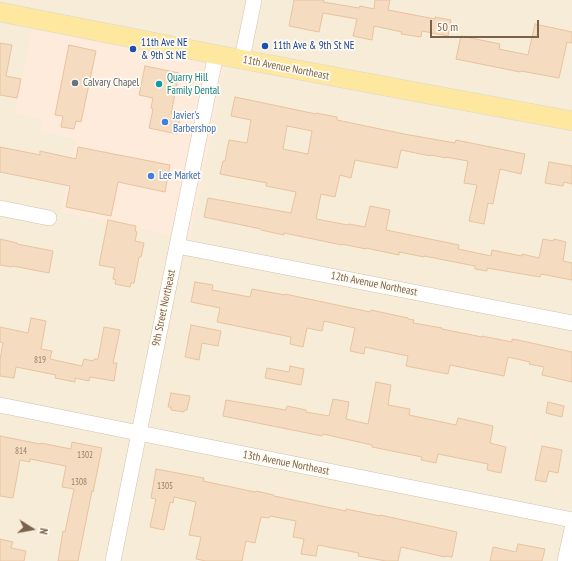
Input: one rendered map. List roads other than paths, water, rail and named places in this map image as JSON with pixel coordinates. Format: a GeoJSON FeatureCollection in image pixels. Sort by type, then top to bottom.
{"type":"FeatureCollection","features":[{"type":"Feature","properties":{"kind":"main road","name":"11th Avenue Northeast"},"geometry":{"type":"LineString","coordinates":[[0,12],[572,121]]}},
{"type":"Feature","properties":{"kind":"street"},"geometry":{"type":"LineString","coordinates":[[242,59],[254,0]]}},
{"type":"Feature","properties":{"kind":"street","name":"9th Street Northeast"},"geometry":{"type":"LineString","coordinates":[[112,561],[216,54]]}},
{"type":"Feature","properties":{"kind":"street"},"geometry":{"type":"LineString","coordinates":[[0,208],[48,218]]}},
{"type":"Feature","properties":{"kind":"street","name":"12th Avenue Northeast"},"geometry":{"type":"LineString","coordinates":[[177,246],[572,323]]}},
{"type":"Feature","properties":{"kind":"street","name":"13th Avenue Northeast"},"geometry":{"type":"LineString","coordinates":[[0,405],[572,520]]}},
{"type":"Feature","properties":{"kind":"street"},"geometry":{"type":"LineString","coordinates":[[565,561],[572,529]]}},
{"type":"Feature","properties":{"kind":"place","name":"11th Ave & 9th St NE"},"geometry":{"type":"Point","coordinates":[265,46]}},
{"type":"Feature","properties":{"kind":"place","name":"11th Ave NE & 9th St NE"},"geometry":{"type":"Point","coordinates":[133,49]}},
{"type":"Feature","properties":{"kind":"place","name":"Calvary Chapel"},"geometry":{"type":"Point","coordinates":[75,83]}},
{"type":"Feature","properties":{"kind":"place","name":"Quarry Hill Family Dental"},"geometry":{"type":"Point","coordinates":[159,84]}},
{"type":"Feature","properties":{"kind":"place","name":"Javier's Barbershop"},"geometry":{"type":"Point","coordinates":[165,122]}},
{"type":"Feature","properties":{"kind":"place","name":"Lee Market"},"geometry":{"type":"Point","coordinates":[151,176]}}]}
